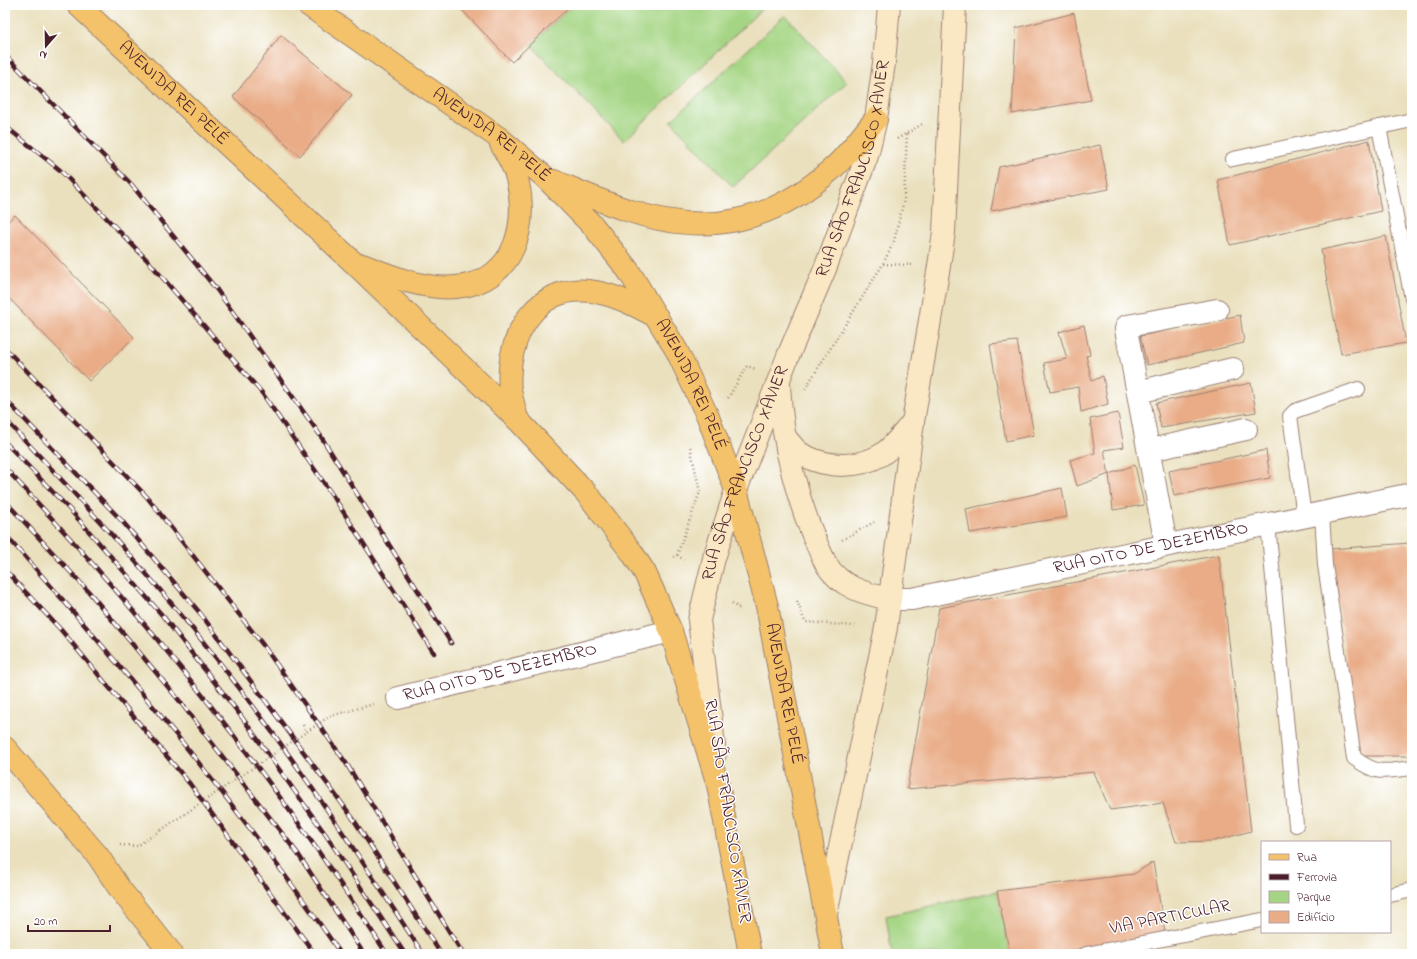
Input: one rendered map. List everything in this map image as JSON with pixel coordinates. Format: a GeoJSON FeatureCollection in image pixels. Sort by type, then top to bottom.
{"type":"FeatureCollection","features":[{"type":"Feature","properties":{"kind":"main road","name":"AVENIDA REI PELÉ"},"geometry":{"type":"LineString","coordinates":[[78,5],[353,262],[517,420],[588,495],[633,554],[645,573],[671,632],[718,785]]}},
{"type":"Feature","properties":{"kind":"main road","name":"AVENIDA REI PELÉ"},"geometry":{"type":"LineString","coordinates":[[308,5],[338,24],[499,138],[546,178],[594,227],[628,270],[677,351],[708,417],[736,490],[771,619],[826,914]]}},
{"type":"Feature","properties":{"kind":"main road","name":"RUA SÃO FRANCISCO XAVIER"},"geometry":{"type":"LineString","coordinates":[[750,954],[718,785],[699,620],[714,558],[770,375],[825,269],[867,156],[876,119],[884,63],[889,5]]}},
{"type":"Feature","properties":{"kind":"main road"},"geometry":{"type":"LineString","coordinates":[[833,954],[826,914],[886,628],[913,422],[940,266],[944,232],[955,5]]}},
{"type":"Feature","properties":{"kind":"main road"},"geometry":{"type":"LineString","coordinates":[[546,178],[627,210],[669,221],[699,225],[736,221],[771,210],[805,191],[833,168],[876,119]]}},
{"type":"Feature","properties":{"kind":"main road"},"geometry":{"type":"LineString","coordinates":[[353,262],[395,277],[430,285],[455,287],[482,282],[500,269],[513,251],[520,230],[521,202],[516,174],[499,138]]}},
{"type":"Feature","properties":{"kind":"main road"},"geometry":{"type":"LineString","coordinates":[[517,420],[510,390],[511,364],[514,343],[522,324],[536,308],[550,297],[570,291],[595,292],[621,299],[658,318]]}},
{"type":"Feature","properties":{"kind":"main road"},"geometry":{"type":"LineString","coordinates":[[770,375],[784,437],[800,497],[820,552],[832,574],[849,586],[867,594],[890,599]]}},
{"type":"Feature","properties":{"kind":"main road"},"geometry":{"type":"LineString","coordinates":[[784,437],[804,456],[840,465],[860,463],[881,455],[897,441],[913,422]]}},
{"type":"Feature","properties":{"kind":"main road"},"geometry":{"type":"LineString","coordinates":[[5,748],[98,856],[119,888],[172,954]]}},
{"type":"Feature","properties":{"kind":"street"},"geometry":{"type":"LineString","coordinates":[[322,5],[338,24]]}},
{"type":"Feature","properties":{"kind":"street"},"geometry":{"type":"LineString","coordinates":[[1166,545],[1150,450],[1126,329],[1127,326],[1218,310]]}},
{"type":"Feature","properties":{"kind":"street"},"geometry":{"type":"LineString","coordinates":[[1138,392],[1233,369]]}},
{"type":"Feature","properties":{"kind":"street"},"geometry":{"type":"LineString","coordinates":[[1150,450],[1246,429]]}},
{"type":"Feature","properties":{"kind":"street","name":"RUA OITO DE DEZEMBRO"},"geometry":{"type":"LineString","coordinates":[[890,599],[912,599],[1412,494]]}},
{"type":"Feature","properties":{"kind":"street","name":"RUA OITO DE DEZEMBRO"},"geometry":{"type":"LineString","coordinates":[[398,698],[671,632]]}},
{"type":"Feature","properties":{"kind":"lane"},"geometry":{"type":"LineString","coordinates":[[1233,159],[1412,120]]}},
{"type":"Feature","properties":{"kind":"lane"},"geometry":{"type":"LineString","coordinates":[[1380,127],[1412,299]]}},
{"type":"Feature","properties":{"kind":"lane"},"geometry":{"type":"LineString","coordinates":[[1358,389],[1295,411],[1290,416],[1290,421],[1325,566],[1354,758],[1368,768],[1378,772],[1412,768]]}},
{"type":"Feature","properties":{"kind":"lane"},"geometry":{"type":"LineString","coordinates":[[1268,524],[1296,825]]}},
{"type":"Feature","properties":{"kind":"lane"},"geometry":{"type":"LineString","coordinates":[[1391,895],[1412,890]]}},
{"type":"Feature","properties":{"kind":"lane","name":"VIA PARTICULAR"},"geometry":{"type":"LineString","coordinates":[[1086,954],[1261,920]]}},
{"type":"Feature","properties":{"kind":"path"},"geometry":{"type":"LineString","coordinates":[[867,156],[950,108]]}},
{"type":"Feature","properties":{"kind":"path"},"geometry":{"type":"LineString","coordinates":[[806,390],[882,264],[894,241],[904,200],[907,133]]}},
{"type":"Feature","properties":{"kind":"path"},"geometry":{"type":"LineString","coordinates":[[882,264],[940,266]]}},
{"type":"Feature","properties":{"kind":"path"},"geometry":{"type":"LineString","coordinates":[[728,398],[747,366],[770,375]]}},
{"type":"Feature","properties":{"kind":"path"},"geometry":{"type":"LineString","coordinates":[[674,557],[677,555],[700,492],[689,440]]}},
{"type":"Feature","properties":{"kind":"path"},"geometry":{"type":"LineString","coordinates":[[820,552],[903,506]]}},
{"type":"Feature","properties":{"kind":"path"},"geometry":{"type":"LineString","coordinates":[[677,555],[684,560]]}},
{"type":"Feature","properties":{"kind":"path"},"geometry":{"type":"LineString","coordinates":[[796,601],[805,622],[855,626]]}},
{"type":"Feature","properties":{"kind":"path"},"geometry":{"type":"LineString","coordinates":[[732,603],[738,608],[746,607]]}},
{"type":"Feature","properties":{"kind":"path","name":"RUA OITO DE DEZEMBRO"},"geometry":{"type":"LineString","coordinates":[[137,846],[330,716],[398,698]]}},
{"type":"Feature","properties":{"kind":"path"},"geometry":{"type":"LineString","coordinates":[[303,725],[306,732]]}},
{"type":"Feature","properties":{"kind":"green space"},"geometry":{"type":"Polygon","coordinates":[[[573,5],[766,5],[624,141],[531,45],[573,5]]]}},
{"type":"Feature","properties":{"kind":"green space"},"geometry":{"type":"Polygon","coordinates":[[[785,15],[847,82],[733,187],[671,121],[785,15]]]}},
{"type":"Feature","properties":{"kind":"green space"},"geometry":{"type":"Polygon","coordinates":[[[997,891],[1010,954],[892,954],[886,916],[997,891]]]}},
{"type":"Feature","properties":{"kind":"building"},"geometry":{"type":"Polygon","coordinates":[[[457,5],[571,5],[512,62],[457,5]]]}},
{"type":"Feature","properties":{"kind":"building"},"geometry":{"type":"Polygon","coordinates":[[[1074,13],[1091,100],[1012,114],[1016,28],[1074,13]]]}},
{"type":"Feature","properties":{"kind":"building"},"geometry":{"type":"Polygon","coordinates":[[[281,35],[352,95],[300,156],[233,97],[281,35]]]}},
{"type":"Feature","properties":{"kind":"building"},"geometry":{"type":"Polygon","coordinates":[[[1369,140],[1381,211],[1230,245],[1218,180],[1369,140]]]}},
{"type":"Feature","properties":{"kind":"building"},"geometry":{"type":"Polygon","coordinates":[[[1100,145],[1109,189],[991,211],[999,167],[1100,145]]]}},
{"type":"Feature","properties":{"kind":"building"},"geometry":{"type":"Polygon","coordinates":[[[15,215],[134,337],[89,381],[5,294],[5,224],[15,215]]]}},
{"type":"Feature","properties":{"kind":"building"},"geometry":{"type":"Polygon","coordinates":[[[1386,236],[1406,343],[1341,354],[1321,250],[1386,236]]]}},
{"type":"Feature","properties":{"kind":"building"},"geometry":{"type":"Polygon","coordinates":[[[1240,315],[1244,343],[1147,365],[1140,336],[1240,315]]]}},
{"type":"Feature","properties":{"kind":"building"},"geometry":{"type":"Polygon","coordinates":[[[1084,325],[1090,355],[1086,356],[1092,381],[1103,376],[1108,404],[1081,412],[1078,387],[1050,392],[1044,363],[1067,359],[1059,332],[1084,325]]]}},
{"type":"Feature","properties":{"kind":"building"},"geometry":{"type":"Polygon","coordinates":[[[1017,341],[1034,435],[1006,441],[990,344],[1017,341]]]}},
{"type":"Feature","properties":{"kind":"building"},"geometry":{"type":"Polygon","coordinates":[[[1251,383],[1256,412],[1161,428],[1156,403],[1251,383]]]}},
{"type":"Feature","properties":{"kind":"building"},"geometry":{"type":"Polygon","coordinates":[[[1118,413],[1124,447],[1104,450],[1109,474],[1077,486],[1070,460],[1095,453],[1090,419],[1118,413]]]}},
{"type":"Feature","properties":{"kind":"building"},"geometry":{"type":"Polygon","coordinates":[[[1266,450],[1270,478],[1174,496],[1169,471],[1266,450]]]}},
{"type":"Feature","properties":{"kind":"building"},"geometry":{"type":"Polygon","coordinates":[[[1135,465],[1144,505],[1113,510],[1109,474],[1135,465]]]}},
{"type":"Feature","properties":{"kind":"building"},"geometry":{"type":"Polygon","coordinates":[[[1062,488],[1067,517],[970,533],[966,509],[1062,488]]]}},
{"type":"Feature","properties":{"kind":"building"},"geometry":{"type":"Polygon","coordinates":[[[1410,543],[1412,562],[1412,756],[1360,756],[1330,549],[1410,543]]]}},
{"type":"Feature","properties":{"kind":"building"},"geometry":{"type":"Polygon","coordinates":[[[1219,555],[1251,831],[1214,841],[1176,842],[1163,803],[1110,810],[1094,772],[907,789],[939,608],[1219,555]]]}},
{"type":"Feature","properties":{"kind":"building"},"geometry":{"type":"Polygon","coordinates":[[[1153,862],[1165,933],[1053,954],[1010,954],[997,891],[1134,874],[1153,862]]]}},
{"type":"Feature","properties":{"kind":"railway"},"geometry":{"type":"LineString","coordinates":[[5,55],[131,184],[217,290],[320,435],[451,643]]}},
{"type":"Feature","properties":{"kind":"railway"},"geometry":{"type":"LineString","coordinates":[[5,126],[60,170],[149,262],[262,393],[335,499],[434,653]]}},
{"type":"Feature","properties":{"kind":"railway"},"geometry":{"type":"LineString","coordinates":[[5,348],[147,497],[263,645],[346,763],[463,954]]}},
{"type":"Feature","properties":{"kind":"railway"},"geometry":{"type":"LineString","coordinates":[[5,399],[122,521],[200,613],[352,817],[441,954]]}},
{"type":"Feature","properties":{"kind":"railway"},"geometry":{"type":"LineString","coordinates":[[5,419],[132,557],[172,604],[239,688],[303,775],[423,954]]}},
{"type":"Feature","properties":{"kind":"railway"},"geometry":{"type":"LineString","coordinates":[[5,442],[72,512],[162,615],[241,716],[326,835],[405,954]]}},
{"type":"Feature","properties":{"kind":"railway"},"geometry":{"type":"LineString","coordinates":[[5,468],[87,558],[167,651],[205,698],[279,795],[387,954]]}},
{"type":"Feature","properties":{"kind":"railway"},"geometry":{"type":"LineString","coordinates":[[5,501],[89,592],[178,699],[298,854],[364,954]]}},
{"type":"Feature","properties":{"kind":"railway"},"geometry":{"type":"LineString","coordinates":[[5,534],[137,687],[221,791],[302,899],[341,954]]}},
{"type":"Feature","properties":{"kind":"railway"},"geometry":{"type":"LineString","coordinates":[[5,570],[61,630],[190,784],[315,954]]}}]}
